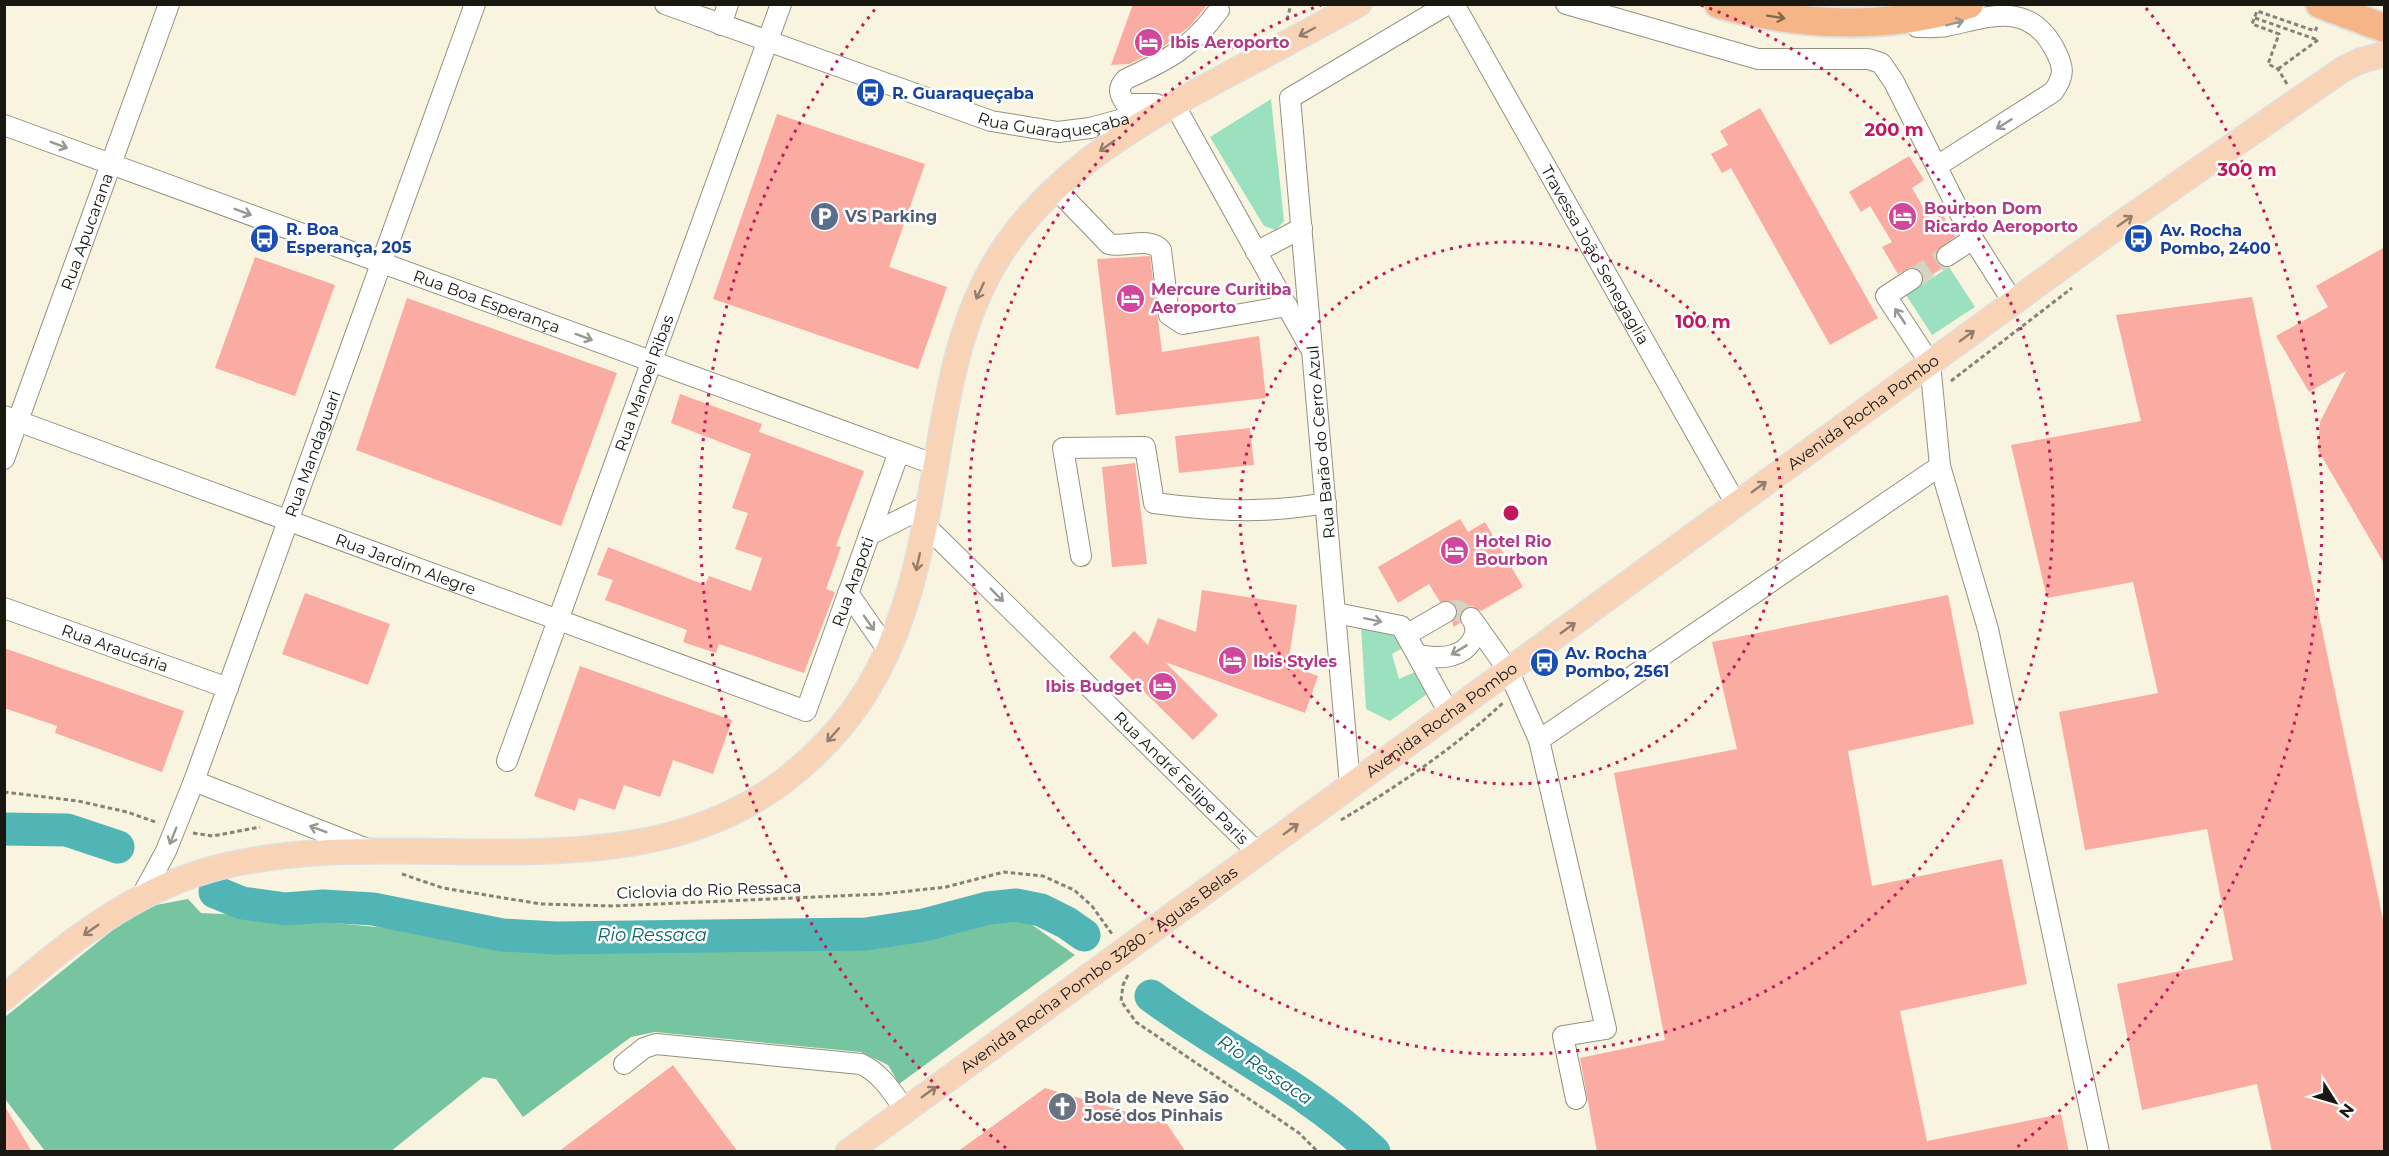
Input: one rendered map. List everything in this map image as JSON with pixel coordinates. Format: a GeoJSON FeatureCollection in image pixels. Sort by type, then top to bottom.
{"type":"FeatureCollection","features":[{"type":"Feature","properties":{"kind":"highway"},"geometry":{"type":"LineString","coordinates":[[1719,4],[1790,20],[1839,22],[1898,19],[1934,14],[1969,4]]}},
{"type":"Feature","properties":{"kind":"highway"},"geometry":{"type":"LineString","coordinates":[[2319,15],[2385,28]]}},
{"type":"Feature","properties":{"kind":"main road"},"geometry":{"type":"LineString","coordinates":[[4,998],[70,944],[140,899],[186,878],[243,862],[301,854],[373,851],[578,850],[632,844],[677,834],[719,819],[753,803],[792,775],[850,715],[889,652],[916,570],[950,387],[970,314],[1005,247],[1028,217],[1055,188],[1121,135],[1359,4]]}},
{"type":"Feature","properties":{"kind":"main road","name":"Avenida Rocha Pombo"},"geometry":{"type":"LineString","coordinates":[[1350,785],[2121,223],[2343,69],[2360,60],[2385,54]]}},
{"type":"Feature","properties":{"kind":"main road","name":"Avenida Rocha Pombo 3280 - Aguas Belas"},"geometry":{"type":"LineString","coordinates":[[854,1150],[905,1110],[1350,785]]}},
{"type":"Feature","properties":{"kind":"street","name":"Rua Apucarana"},"geometry":{"type":"LineString","coordinates":[[4,459],[11,418],[111,164],[170,4]]}},
{"type":"Feature","properties":{"kind":"street","name":"Rua Mandaguari"},"geometry":{"type":"LineString","coordinates":[[140,899],[175,830],[194,781],[475,4]]}},
{"type":"Feature","properties":{"kind":"street","name":"Rua Guaraqueçaba"},"geometry":{"type":"LineString","coordinates":[[665,4],[954,109],[1024,128],[1058,132],[1090,128],[1174,104]]}},
{"type":"Feature","properties":{"kind":"street"},"geometry":{"type":"LineString","coordinates":[[721,25],[729,4]]}},
{"type":"Feature","properties":{"kind":"street","name":"Rua Manoel Ribas"},"geometry":{"type":"LineString","coordinates":[[507,761],[781,4]]}},
{"type":"Feature","properties":{"kind":"street","name":"Rua Barão do Cerro Azul"},"geometry":{"type":"LineString","coordinates":[[1350,785],[1290,98],[1448,4]]}},
{"type":"Feature","properties":{"kind":"street","name":"Travessa João Senegaglia"},"geometry":{"type":"LineString","coordinates":[[1454,4],[1736,504]]}},
{"type":"Feature","properties":{"kind":"street"},"geometry":{"type":"LineString","coordinates":[[1566,4],[1734,54],[1758,59],[1868,59],[1881,63],[1894,82],[1973,239],[2013,302]]}},
{"type":"Feature","properties":{"kind":"street"},"geometry":{"type":"LineString","coordinates":[[1219,10],[1207,26],[1171,58],[1126,79],[1120,85],[1119,95],[1126,104],[1174,104],[1313,354]]}},
{"type":"Feature","properties":{"kind":"street"},"geometry":{"type":"LineString","coordinates":[[1898,19],[1917,27],[1943,26],[1996,12],[2016,14],[2036,25],[2052,43],[2064,68],[2060,83],[2053,92],[1937,166]]}},
{"type":"Feature","properties":{"kind":"street","name":"Rua Boa Esperança"},"geometry":{"type":"LineString","coordinates":[[4,125],[936,465]]}},
{"type":"Feature","properties":{"kind":"street"},"geometry":{"type":"LineString","coordinates":[[1055,188],[1109,244],[1150,242],[1157,245],[1161,250],[1169,315],[1177,322],[1183,324],[1287,306]]}},
{"type":"Feature","properties":{"kind":"street"},"geometry":{"type":"LineString","coordinates":[[1256,252],[1302,228]]}},
{"type":"Feature","properties":{"kind":"street"},"geometry":{"type":"LineString","coordinates":[[1947,256],[1973,239]]}},
{"type":"Feature","properties":{"kind":"street"},"geometry":{"type":"LineString","coordinates":[[1912,279],[1886,296],[1930,363],[1940,466],[1988,628],[2099,1152]]}},
{"type":"Feature","properties":{"kind":"street","name":"Rua Jardim Alegre"},"geometry":{"type":"LineString","coordinates":[[11,418],[806,711]]}},
{"type":"Feature","properties":{"kind":"street"},"geometry":{"type":"LineString","coordinates":[[1081,556],[1063,448],[1144,447],[1154,503],[1215,511],[1281,511],[1326,503]]}},
{"type":"Feature","properties":{"kind":"street","name":"Rua Arapoti"},"geometry":{"type":"LineString","coordinates":[[806,711],[899,452]]}},
{"type":"Feature","properties":{"kind":"street"},"geometry":{"type":"LineString","coordinates":[[1539,740],[1940,466]]}},
{"type":"Feature","properties":{"kind":"street"},"geometry":{"type":"LineString","coordinates":[[869,534],[927,515]]}},
{"type":"Feature","properties":{"kind":"street","name":"Rua André Felipe Paris"},"geometry":{"type":"LineString","coordinates":[[927,515],[1258,853]]}},
{"type":"Feature","properties":{"kind":"street"},"geometry":{"type":"LineString","coordinates":[[848,593],[889,652]]}},
{"type":"Feature","properties":{"kind":"street","name":"Rua Araucária"},"geometry":{"type":"LineString","coordinates":[[4,608],[228,688]]}},
{"type":"Feature","properties":{"kind":"street"},"geometry":{"type":"LineString","coordinates":[[1336,612],[1401,626],[1449,713]]}},
{"type":"Feature","properties":{"kind":"street"},"geometry":{"type":"LineString","coordinates":[[1406,635],[1446,612]]}},
{"type":"Feature","properties":{"kind":"street"},"geometry":{"type":"LineString","coordinates":[[1419,655],[1437,658],[1455,655],[1473,642],[1476,630],[1472,620],[1508,670],[1539,740],[1606,1029],[1563,1036],[1576,1099]]}},
{"type":"Feature","properties":{"kind":"street"},"geometry":{"type":"LineString","coordinates":[[194,781],[373,851]]}},
{"type":"Feature","properties":{"kind":"street"},"geometry":{"type":"LineString","coordinates":[[624,1064],[644,1048],[656,1044],[861,1064],[874,1070],[882,1078],[905,1110]]}},
{"type":"Feature","properties":{"kind":"path"},"geometry":{"type":"LineString","coordinates":[[2284,80],[2278,69],[2268,64],[2279,34],[2252,24],[2257,11],[2315,31],[2319,15]]}},
{"type":"Feature","properties":{"kind":"path"},"geometry":{"type":"LineString","coordinates":[[2255,18],[2318,40],[2278,69]]}},
{"type":"Feature","properties":{"kind":"path"},"geometry":{"type":"LineString","coordinates":[[4,792],[78,801],[128,812],[175,830],[213,836],[263,826]]}},
{"type":"Feature","properties":{"kind":"path","name":"Ciclovia do Rio Ressaca"},"geometry":{"type":"LineString","coordinates":[[399,873],[442,888],[530,902],[613,906],[882,894],[946,887],[1004,872],[1043,876],[1074,890],[1092,906],[1133,964],[1123,985],[1121,1001],[1136,1022],[1299,1133],[1318,1152]]}},
{"type":"Feature","properties":{"kind":"green space"},"geometry":{"type":"Polygon","coordinates":[[[1271,99],[1284,221],[1276,230],[1264,226],[1210,137],[1271,99]]]}},
{"type":"Feature","properties":{"kind":"green space"},"geometry":{"type":"Polygon","coordinates":[[[1949,267],[1975,307],[1932,335],[1906,295],[1949,267]]]}},
{"type":"Feature","properties":{"kind":"green space"},"geometry":{"type":"Polygon","coordinates":[[[1361,626],[1402,638],[1406,646],[1392,654],[1399,679],[1415,672],[1427,694],[1390,721],[1366,709],[1361,626]]]}},
{"type":"Feature","properties":{"kind":"green space"},"geometry":{"type":"Polygon","coordinates":[[[188,899],[201,913],[259,916],[441,933],[537,948],[863,942],[910,936],[1003,914],[1028,922],[1075,955],[899,1084],[888,1065],[861,1052],[655,1032],[631,1037],[523,1117],[496,1079],[483,1077],[390,1152],[45,1151],[5,1099],[5,1017],[140,908],[188,899]]]}},
{"type":"Feature","properties":{"kind":"building","name":"Ibis Aeroporto"},"geometry":{"type":"Polygon","coordinates":[[[1133,4],[1208,4],[1190,26],[1160,49],[1129,64],[1111,65],[1133,4]]]}},
{"type":"Feature","properties":{"kind":"building"},"geometry":{"type":"Polygon","coordinates":[[[1760,108],[1878,318],[1830,345],[1731,168],[1722,173],[1711,154],[1728,145],[1720,131],[1760,108]]]}},
{"type":"Feature","properties":{"kind":"building","name":"VS Parking"},"geometry":{"type":"Polygon","coordinates":[[[777,114],[925,164],[889,267],[947,287],[918,369],[713,299],[777,114]]]}},
{"type":"Feature","properties":{"kind":"building","name":"Bourbon Dom Ricardo Aeroporto"},"geometry":{"type":"Polygon","coordinates":[[[1909,156],[1924,180],[1912,188],[1931,221],[1942,214],[1956,236],[1936,251],[1937,262],[1944,267],[1924,280],[1917,268],[1911,267],[1898,274],[1882,247],[1892,242],[1870,206],[1861,212],[1849,192],[1909,156]]]}},
{"type":"Feature","properties":{"kind":"building"},"geometry":{"type":"Polygon","coordinates":[[[2385,247],[2385,565],[2318,450],[2320,422],[2346,371],[2309,392],[2276,336],[2328,307],[2316,286],[2385,247]]]}},
{"type":"Feature","properties":{"kind":"building","name":"Mercure Curitiba Aeroporto"},"geometry":{"type":"Polygon","coordinates":[[[1150,256],[1162,352],[1259,336],[1266,398],[1116,415],[1097,259],[1150,256]]]}},
{"type":"Feature","properties":{"kind":"building"},"geometry":{"type":"Polygon","coordinates":[[[255,257],[335,285],[295,396],[215,368],[255,257]]]}},
{"type":"Feature","properties":{"kind":"building"},"geometry":{"type":"Polygon","coordinates":[[[2252,297],[2385,929],[2385,1152],[2272,1152],[2257,1084],[2142,1110],[2117,984],[2233,960],[2207,829],[2085,850],[2059,712],[2158,693],[2133,582],[2047,598],[2011,445],[2141,421],[2116,315],[2252,297]]]}},
{"type":"Feature","properties":{"kind":"building"},"geometry":{"type":"Polygon","coordinates":[[[407,298],[617,373],[561,526],[356,450],[407,298]]]}},
{"type":"Feature","properties":{"kind":"building"},"geometry":{"type":"Polygon","coordinates":[[[680,394],[762,424],[759,432],[864,471],[836,546],[841,547],[826,589],[835,592],[804,673],[719,644],[716,653],[683,642],[687,630],[605,600],[613,580],[597,575],[608,547],[705,585],[709,576],[751,591],[762,558],[735,549],[748,513],[732,508],[751,454],[671,423],[680,394]]]}},
{"type":"Feature","properties":{"kind":"building"},"geometry":{"type":"Polygon","coordinates":[[[1250,428],[1254,465],[1179,473],[1175,436],[1250,428]]]}},
{"type":"Feature","properties":{"kind":"building"},"geometry":{"type":"Polygon","coordinates":[[[1135,463],[1147,564],[1112,567],[1102,467],[1135,463]]]}},
{"type":"Feature","properties":{"kind":"building","name":"Hotel Rio Bourbon"},"geometry":{"type":"Polygon","coordinates":[[[1460,519],[1468,532],[1485,522],[1523,587],[1481,611],[1472,606],[1465,608],[1459,617],[1460,623],[1454,627],[1452,623],[1458,611],[1452,602],[1440,602],[1429,584],[1398,603],[1378,567],[1460,519]]]}},
{"type":"Feature","properties":{"kind":"building"},"geometry":{"type":"Polygon","coordinates":[[[1202,590],[1297,605],[1288,665],[1318,676],[1305,713],[1165,662],[1218,715],[1193,740],[1109,657],[1134,631],[1148,645],[1158,618],[1196,632],[1202,590]]]}},
{"type":"Feature","properties":{"kind":"building"},"geometry":{"type":"Polygon","coordinates":[[[305,593],[390,624],[368,685],[282,654],[305,593]]]}},
{"type":"Feature","properties":{"kind":"building"},"geometry":{"type":"Polygon","coordinates":[[[1948,595],[1974,724],[1848,751],[1872,886],[2002,859],[2027,984],[1900,1011],[1927,1141],[2061,1114],[2069,1152],[1597,1152],[1580,1058],[1665,1040],[1614,773],[1737,749],[1712,642],[1948,595]]]}},
{"type":"Feature","properties":{"kind":"building"},"geometry":{"type":"Polygon","coordinates":[[[4,648],[184,711],[162,772],[55,733],[57,726],[4,708],[4,648]]]}},
{"type":"Feature","properties":{"kind":"building"},"geometry":{"type":"Polygon","coordinates":[[[580,666],[732,720],[713,774],[673,760],[660,797],[624,785],[615,810],[579,798],[575,811],[534,796],[580,666]]]}},
{"type":"Feature","properties":{"kind":"building"},"geometry":{"type":"Polygon","coordinates":[[[673,1065],[738,1152],[558,1152],[673,1065]]]}},
{"type":"Feature","properties":{"kind":"building","name":"Bola de Neve São José dos Pinhais"},"geometry":{"type":"Polygon","coordinates":[[[1045,1088],[1167,1124],[1186,1152],[957,1152],[1045,1088]]]}},
{"type":"Feature","properties":{"kind":"building"},"geometry":{"type":"Polygon","coordinates":[[[4,1105],[32,1152],[4,1152],[4,1105]]]}},
{"type":"Feature","properties":{"kind":"waterway","name":"Rio Ressaca"},"geometry":{"type":"LineString","coordinates":[[4,829],[67,830],[118,847]]}},
{"type":"Feature","properties":{"kind":"waterway","name":"Rio Ressaca"},"geometry":{"type":"LineString","coordinates":[[215,892],[242,903],[286,909],[323,906],[373,909],[502,935],[556,938],[866,934],[924,925],[988,908],[1016,905],[1041,910],[1067,923],[1084,935]]}},
{"type":"Feature","properties":{"kind":"waterway","name":"Rio Ressaca"},"geometry":{"type":"LineString","coordinates":[[1151,996],[1321,1108],[1374,1152]]}},
{"type":"Feature","properties":{"kind":"tunnel"},"geometry":{"type":"LineString","coordinates":[[1912,279],[1947,256]]}},
{"type":"Feature","properties":{"kind":"tunnel"},"geometry":{"type":"LineString","coordinates":[[1446,612],[1457,610],[1471,617]]}},
{"type":"Feature","properties":{"kind":"place","name":"Ibis Aeroporto"},"geometry":{"type":"Point","coordinates":[1149,42]}},
{"type":"Feature","properties":{"kind":"place","name":"R. Guaraqueçaba"},"geometry":{"type":"Point","coordinates":[871,93]}},
{"type":"Feature","properties":{"kind":"place","name":"VS Parking"},"geometry":{"type":"Point","coordinates":[824,216]}},
{"type":"Feature","properties":{"kind":"place","name":"Bourbon Dom Ricardo Aeroporto"},"geometry":{"type":"Point","coordinates":[1903,217]}},
{"type":"Feature","properties":{"kind":"place","name":"R. Boa Esperança, 205"},"geometry":{"type":"Point","coordinates":[265,238]}},
{"type":"Feature","properties":{"kind":"place","name":"Av. Rocha Pombo, 2400"},"geometry":{"type":"Point","coordinates":[2139,239]}},
{"type":"Feature","properties":{"kind":"place","name":"Mercure Curitiba Aeroporto"},"geometry":{"type":"Point","coordinates":[1130,298]}},
{"type":"Feature","properties":{"kind":"place","name":"Hotel Rio Bourbon"},"geometry":{"type":"Point","coordinates":[1454,550]}},
{"type":"Feature","properties":{"kind":"place","name":"Ibis Styles"},"geometry":{"type":"Point","coordinates":[1232,661]}},
{"type":"Feature","properties":{"kind":"place","name":"Av. Rocha Pombo, 2561"},"geometry":{"type":"Point","coordinates":[1544,662]}},
{"type":"Feature","properties":{"kind":"place","name":"Ibis Budget"},"geometry":{"type":"Point","coordinates":[1163,686]}},
{"type":"Feature","properties":{"kind":"place","name":"Bola de Neve São José dos Pinhais"},"geometry":{"type":"Point","coordinates":[1063,1106]}}]}
